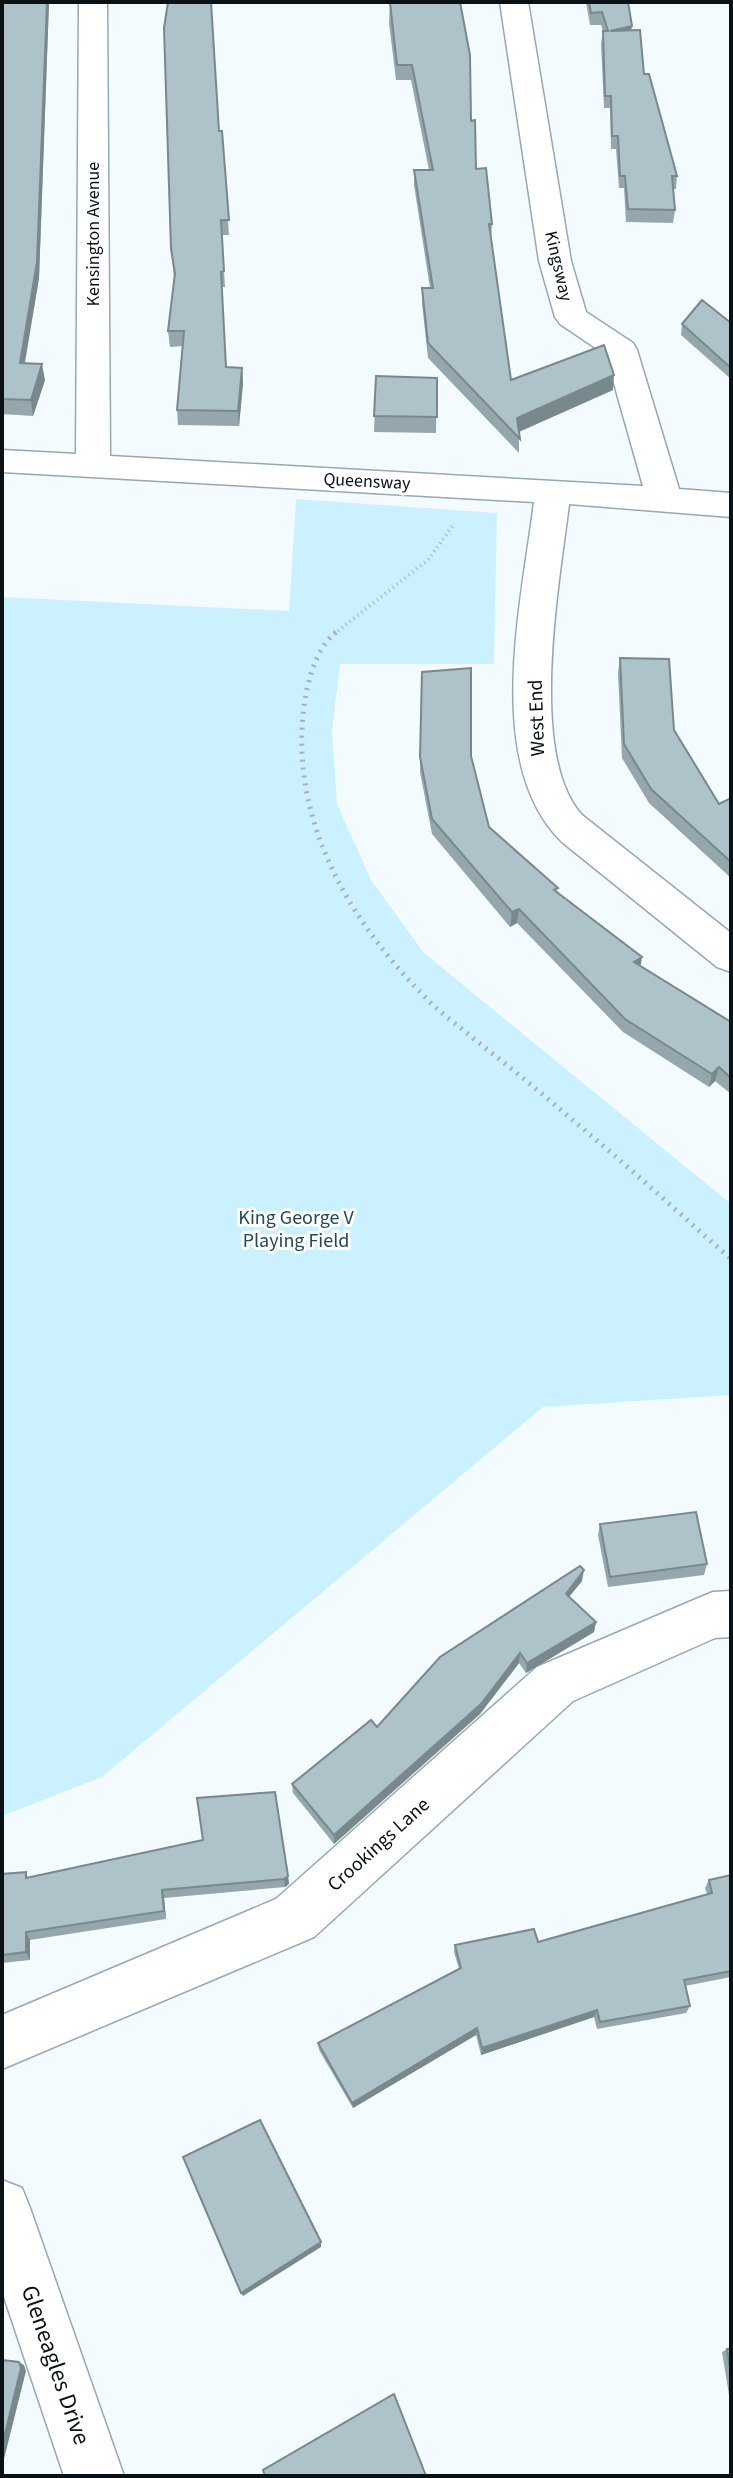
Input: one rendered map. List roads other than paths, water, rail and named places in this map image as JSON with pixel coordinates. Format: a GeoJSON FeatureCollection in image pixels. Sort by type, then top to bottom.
{"type":"FeatureCollection","features":[{"type":"Feature","properties":{"kind":"street","name":"Kensington Avenue"},"geometry":{"type":"LineString","coordinates":[[93,2],[93,466]]}},
{"type":"Feature","properties":{"kind":"street","name":"Kingsway"},"geometry":{"type":"LineString","coordinates":[[514,2],[555,261],[571,317],[621,350],[665,501]]}},
{"type":"Feature","properties":{"kind":"street","name":"Queensway"},"geometry":{"type":"LineString","coordinates":[[2,461],[553,491],[731,505]]}},
{"type":"Feature","properties":{"kind":"street","name":"West End"},"geometry":{"type":"LineString","coordinates":[[553,491],[534,672],[535,755],[543,785],[561,817],[584,839],[731,956]]}},
{"type":"Feature","properties":{"kind":"street","name":"Crookings Lane"},"geometry":{"type":"LineString","coordinates":[[2,2042],[295,1918],[555,1684],[713,1615],[731,1614]]}},
{"type":"Feature","properties":{"kind":"street","name":"Gleneagles Drive"},"geometry":{"type":"LineString","coordinates":[[2,2208],[94,2476]]}},
{"type":"Feature","properties":{"kind":"park label","name":"King George V Playing Field"},"geometry":{"type":"Point","coordinates":[296,1228]}}]}
